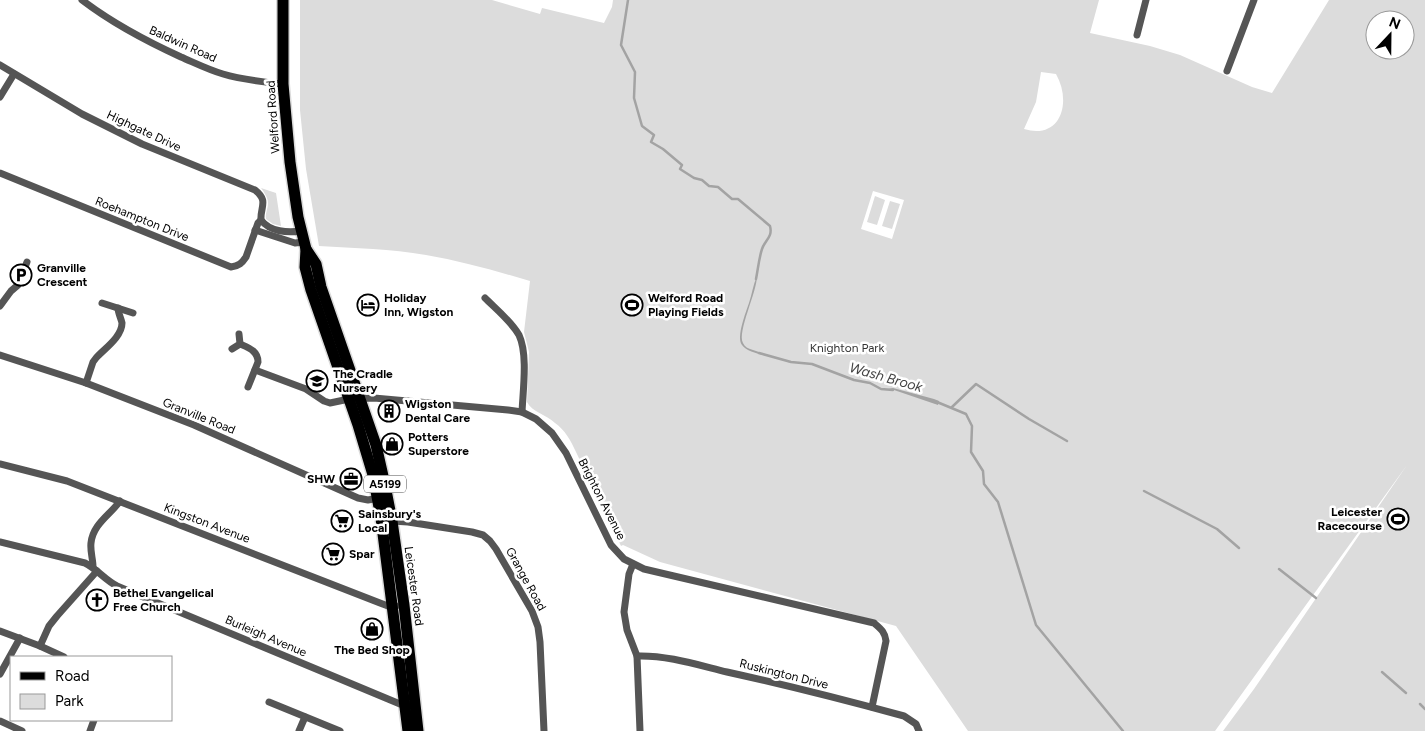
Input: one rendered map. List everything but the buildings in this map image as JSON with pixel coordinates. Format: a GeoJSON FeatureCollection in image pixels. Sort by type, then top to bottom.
{"type":"FeatureCollection","features":[{"type":"Feature","properties":{"kind":"main road","name":"Welford Road"},"geometry":{"type":"LineString","coordinates":[[283,0],[284,84],[290,162],[303,241]]}},
{"type":"Feature","properties":{"kind":"main road","name":"Leicester Road"},"geometry":{"type":"LineString","coordinates":[[303,241],[316,264],[321,287],[355,399],[376,446],[410,703],[418,731]]}},
{"type":"Feature","properties":{"kind":"main road","name":"Leicester Road"},"geometry":{"type":"LineString","coordinates":[[382,498],[392,521],[398,606]]}},
{"type":"Feature","properties":{"kind":"main road","name":"Leicester Road"},"geometry":{"type":"LineString","coordinates":[[408,731],[410,703]]}},
{"type":"Feature","properties":{"kind":"street","name":"Baldwin Road"},"geometry":{"type":"LineString","coordinates":[[82,0],[130,32],[203,67],[223,74],[284,84]]}},
{"type":"Feature","properties":{"kind":"street"},"geometry":{"type":"LineString","coordinates":[[1137,35],[1146,0]]}},
{"type":"Feature","properties":{"kind":"street"},"geometry":{"type":"LineString","coordinates":[[1227,71],[1254,0]]}},
{"type":"Feature","properties":{"kind":"street","name":"Highgate Drive"},"geometry":{"type":"LineString","coordinates":[[0,65],[82,114],[142,144],[255,190],[260,194],[264,203],[258,225]]}},
{"type":"Feature","properties":{"kind":"street"},"geometry":{"type":"LineString","coordinates":[[0,97],[14,74]]}},
{"type":"Feature","properties":{"kind":"street","name":"Roehampton Drive"},"geometry":{"type":"LineString","coordinates":[[0,173],[231,267],[243,262],[258,225]]}},
{"type":"Feature","properties":{"kind":"street"},"geometry":{"type":"LineString","coordinates":[[258,225],[283,232],[292,232],[303,241]]}},
{"type":"Feature","properties":{"kind":"street"},"geometry":{"type":"LineString","coordinates":[[258,225],[295,243],[303,241]]}},
{"type":"Feature","properties":{"kind":"street"},"geometry":{"type":"LineString","coordinates":[[0,306],[18,285],[27,262]]}},
{"type":"Feature","properties":{"kind":"street"},"geometry":{"type":"LineString","coordinates":[[485,298],[514,327],[523,345],[522,412]]}},
{"type":"Feature","properties":{"kind":"street"},"geometry":{"type":"LineString","coordinates":[[102,302],[133,313]]}},
{"type":"Feature","properties":{"kind":"street"},"geometry":{"type":"LineString","coordinates":[[86,383],[93,362],[120,333],[122,321],[118,308]]}},
{"type":"Feature","properties":{"kind":"street"},"geometry":{"type":"LineString","coordinates":[[239,334],[240,344]]}},
{"type":"Feature","properties":{"kind":"street"},"geometry":{"type":"LineString","coordinates":[[232,348],[240,344]]}},
{"type":"Feature","properties":{"kind":"street"},"geometry":{"type":"LineString","coordinates":[[240,344],[257,355],[258,362],[248,387]]}},
{"type":"Feature","properties":{"kind":"street","name":"Granville Road"},"geometry":{"type":"LineString","coordinates":[[0,355],[86,383],[194,425],[358,498],[368,500],[382,498]]}},
{"type":"Feature","properties":{"kind":"street","name":"Brighton Avenue"},"geometry":{"type":"LineString","coordinates":[[255,370],[306,389],[324,402],[374,398],[395,399],[522,412],[536,419],[552,433],[566,453],[611,545],[624,559],[644,569],[874,623],[882,629],[886,641],[872,707]]}},
{"type":"Feature","properties":{"kind":"street","name":"Kingston Avenue"},"geometry":{"type":"LineString","coordinates":[[0,464],[67,481],[380,603],[398,606]]}},
{"type":"Feature","properties":{"kind":"street"},"geometry":{"type":"LineString","coordinates":[[40,646],[49,626],[95,569],[91,544],[93,533],[99,523],[120,501]]}},
{"type":"Feature","properties":{"kind":"street","name":"Grange Road"},"geometry":{"type":"LineString","coordinates":[[392,521],[472,532],[483,535],[496,549],[532,612],[538,627],[544,731]]}},
{"type":"Feature","properties":{"kind":"street","name":"Burleigh Avenue"},"geometry":{"type":"LineString","coordinates":[[0,542],[74,560],[95,569],[109,582],[117,586],[400,704],[410,703]]}},
{"type":"Feature","properties":{"kind":"street"},"geometry":{"type":"LineString","coordinates":[[633,564],[629,574],[624,612],[627,630],[637,656],[640,731]]}},
{"type":"Feature","properties":{"kind":"street"},"geometry":{"type":"LineString","coordinates":[[0,631],[62,656]]}},
{"type":"Feature","properties":{"kind":"street"},"geometry":{"type":"LineString","coordinates":[[0,674],[20,638]]}},
{"type":"Feature","properties":{"kind":"street","name":"Ruskington Drive"},"geometry":{"type":"LineString","coordinates":[[637,656],[660,657],[872,707],[904,716],[916,724],[920,731]]}},
{"type":"Feature","properties":{"kind":"street"},"geometry":{"type":"LineString","coordinates":[[269,702],[340,731]]}},
{"type":"Feature","properties":{"kind":"street"},"geometry":{"type":"LineString","coordinates":[[299,731],[305,717]]}},
{"type":"Feature","properties":{"kind":"street"},"geometry":{"type":"LineString","coordinates":[[0,721],[22,731]]}},
{"type":"Feature","properties":{"kind":"green space","name":"Knighton Park"},"geometry":{"type":"Polygon","coordinates":[[[300,0],[492,0],[540,14],[542,8],[604,23],[612,7],[613,0],[1099,0],[1090,33],[1150,46],[1180,55],[1252,87],[1272,93],[1329,0],[1425,0],[1425,731],[1223,731],[1254,689],[1407,465],[1215,731],[968,731],[896,626],[660,562],[623,545],[621,546],[567,436],[552,420],[532,408],[527,402],[529,352],[524,332],[530,281],[465,263],[426,255],[386,250],[319,246],[306,169],[300,110],[300,0]],[[1041,72],[1036,102],[1024,129],[1037,131],[1047,129],[1055,124],[1063,107],[1061,85],[1056,74],[1041,72]],[[873,191],[861,229],[892,239],[904,200],[873,191]]]}},
{"type":"Feature","properties":{"kind":"green space"},"geometry":{"type":"Polygon","coordinates":[[[261,188],[276,193],[281,226],[273,224],[266,219],[268,201],[261,188]]]}},
{"type":"Feature","properties":{"kind":"green space"},"geometry":{"type":"Polygon","coordinates":[[[875,196],[885,200],[877,225],[867,222],[875,196]]]}},
{"type":"Feature","properties":{"kind":"green space"},"geometry":{"type":"Polygon","coordinates":[[[890,201],[900,204],[892,229],[882,226],[890,201]]]}},
{"type":"Feature","properties":{"kind":"shaded area"},"geometry":{"type":"Polygon","coordinates":[[[757,276],[742,338],[745,346],[763,355],[746,349],[740,341],[742,324],[757,276]]]}},
{"type":"Feature","properties":{"kind":"shaded area"},"geometry":{"type":"Polygon","coordinates":[[[893,388],[934,399],[939,401],[938,405],[888,389],[893,388]]]}},
{"type":"Feature","properties":{"kind":"waterway","name":"Wash Brook"},"geometry":{"type":"LineString","coordinates":[[628,0],[621,45],[635,72],[634,98],[642,126],[654,135],[651,142],[663,149],[682,165],[680,169],[694,178],[702,180],[709,186],[718,187],[732,199],[738,199],[770,226],[770,236],[762,249],[756,279]]}},
{"type":"Feature","properties":{"kind":"waterway","name":"Wash Brook"},"geometry":{"type":"LineString","coordinates":[[759,353],[791,362],[812,364],[854,380],[870,383],[881,389],[893,390]]}},
{"type":"Feature","properties":{"kind":"waterway"},"geometry":{"type":"LineString","coordinates":[[952,407],[976,384],[1029,419],[1067,441]]}},
{"type":"Feature","properties":{"kind":"waterway","name":"Wash Brook"},"geometry":{"type":"LineString","coordinates":[[937,402],[966,414],[972,426],[971,452],[983,471],[984,484],[998,502],[1036,625],[1123,731]]}},
{"type":"Feature","properties":{"kind":"waterway"},"geometry":{"type":"LineString","coordinates":[[1144,491],[1217,529],[1239,548]]}},
{"type":"Feature","properties":{"kind":"waterway"},"geometry":{"type":"LineString","coordinates":[[1279,569],[1316,598]]}},
{"type":"Feature","properties":{"kind":"waterway"},"geometry":{"type":"LineString","coordinates":[[1382,672],[1406,693]]}},
{"type":"Feature","properties":{"kind":"waterway"},"geometry":{"type":"LineString","coordinates":[[1420,704],[1425,709]]}},
{"type":"Feature","properties":{"kind":"place","name":"Granville Crescent"},"geometry":{"type":"Point","coordinates":[21,275]}},
{"type":"Feature","properties":{"kind":"place","name":"Holiday Inn, Wigston"},"geometry":{"type":"Point","coordinates":[368,305]}},
{"type":"Feature","properties":{"kind":"place","name":"Welford Road Playing Fields"},"geometry":{"type":"Point","coordinates":[632,305]}},
{"type":"Feature","properties":{"kind":"place","name":"The Cradle Nursery"},"geometry":{"type":"Point","coordinates":[317,381]}},
{"type":"Feature","properties":{"kind":"place","name":"Wigston Dental Care"},"geometry":{"type":"Point","coordinates":[389,411]}},
{"type":"Feature","properties":{"kind":"place","name":"Potters Superstore"},"geometry":{"type":"Point","coordinates":[392,444]}},
{"type":"Feature","properties":{"kind":"place","name":"SHW"},"geometry":{"type":"Point","coordinates":[351,479]}},
{"type":"Feature","properties":{"kind":"place","name":"Leicester Racecourse"},"geometry":{"type":"Point","coordinates":[1398,519]}},
{"type":"Feature","properties":{"kind":"place","name":"Sainsbury's Local"},"geometry":{"type":"Point","coordinates":[342,521]}},
{"type":"Feature","properties":{"kind":"place","name":"Spar"},"geometry":{"type":"Point","coordinates":[333,554]}},
{"type":"Feature","properties":{"kind":"place","name":"Bethel Evangelical Free Church"},"geometry":{"type":"Point","coordinates":[97,600]}},
{"type":"Feature","properties":{"kind":"place","name":"The Bed Shop"},"geometry":{"type":"Point","coordinates":[372,629]}}]}
